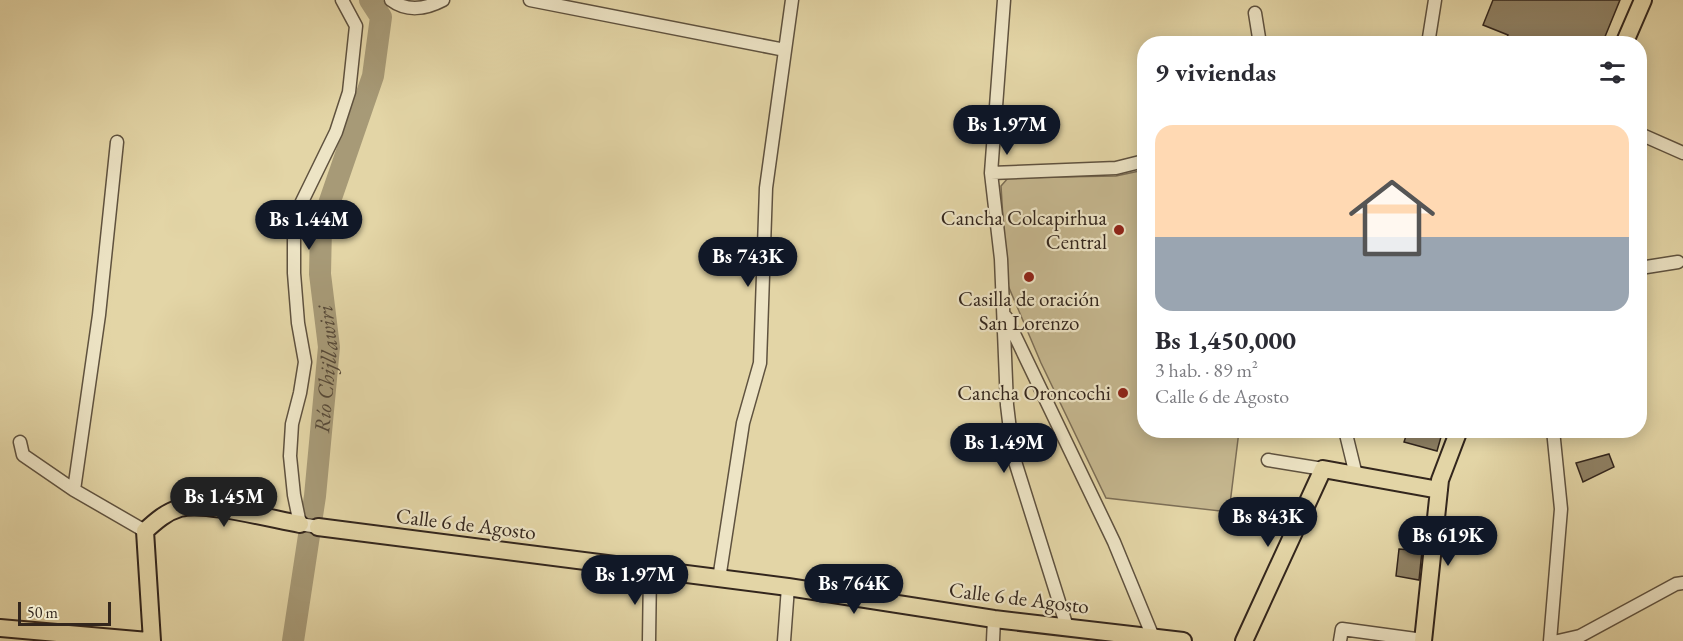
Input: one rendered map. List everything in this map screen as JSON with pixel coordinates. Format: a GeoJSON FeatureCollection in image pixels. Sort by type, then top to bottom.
{"type":"FeatureCollection","features":[{"type":"Feature","properties":{"kind":"main road"},"geometry":{"type":"LineString","coordinates":[[1627,36],[1643,0]]}},
{"type":"Feature","properties":{"kind":"main road"},"geometry":{"type":"LineString","coordinates":[[1423,640],[1439,490],[1445,464],[1456,438]]}},
{"type":"Feature","properties":{"kind":"main road"},"geometry":{"type":"LineString","coordinates":[[1244,641],[1323,469],[1439,490]]}},
{"type":"Feature","properties":{"kind":"main road","name":"Calle 6 de Agosto"},"geometry":{"type":"LineString","coordinates":[[145,531],[163,516],[191,506],[308,525],[788,587],[994,619],[1183,641]]}},
{"type":"Feature","properties":{"kind":"main road"},"geometry":{"type":"LineString","coordinates":[[0,628],[150,641],[145,531]]}},
{"type":"Feature","properties":{"kind":"street"},"geometry":{"type":"LineString","coordinates":[[308,525],[294,495],[290,456],[292,424],[305,362],[298,323],[294,273],[294,218],[336,132],[349,92],[356,26],[342,0]]}},
{"type":"Feature","properties":{"kind":"street"},"geometry":{"type":"LineString","coordinates":[[391,0],[413,9],[431,6],[443,0]]}},
{"type":"Feature","properties":{"kind":"street"},"geometry":{"type":"LineString","coordinates":[[530,0],[784,50]]}},
{"type":"Feature","properties":{"kind":"street"},"geometry":{"type":"LineString","coordinates":[[719,579],[743,423],[760,363],[766,188],[792,0]]}},
{"type":"Feature","properties":{"kind":"street"},"geometry":{"type":"LineString","coordinates":[[1004,0],[991,173],[1001,259],[1007,405],[1013,455],[1067,627]]}},
{"type":"Feature","properties":{"kind":"street"},"geometry":{"type":"LineString","coordinates":[[1429,36],[1435,0]]}},
{"type":"Feature","properties":{"kind":"street"},"geometry":{"type":"LineString","coordinates":[[1255,13],[1259,36]]}},
{"type":"Feature","properties":{"kind":"street"},"geometry":{"type":"LineString","coordinates":[[1647,137],[1683,153]]}},
{"type":"Feature","properties":{"kind":"street"},"geometry":{"type":"LineString","coordinates":[[74,490],[99,315],[117,142]]}},
{"type":"Feature","properties":{"kind":"street"},"geometry":{"type":"LineString","coordinates":[[991,173],[1116,168],[1137,163]]}},
{"type":"Feature","properties":{"kind":"street"},"geometry":{"type":"LineString","coordinates":[[1647,267],[1678,262]]}},
{"type":"Feature","properties":{"kind":"street"},"geometry":{"type":"LineString","coordinates":[[1003,310],[1114,542],[1153,639]]}},
{"type":"Feature","properties":{"kind":"street"},"geometry":{"type":"LineString","coordinates":[[1347,438],[1356,475]]}},
{"type":"Feature","properties":{"kind":"street"},"geometry":{"type":"LineString","coordinates":[[1550,641],[1561,509],[1554,438]]}},
{"type":"Feature","properties":{"kind":"street"},"geometry":{"type":"LineString","coordinates":[[20,442],[23,455],[74,490],[145,531]]}},
{"type":"Feature","properties":{"kind":"street"},"geometry":{"type":"LineString","coordinates":[[1268,460],[1323,469]]}},
{"type":"Feature","properties":{"kind":"street"},"geometry":{"type":"LineString","coordinates":[[649,641],[650,570]]}},
{"type":"Feature","properties":{"kind":"street"},"geometry":{"type":"LineString","coordinates":[[1558,641],[1580,636],[1676,584],[1683,583]]}},
{"type":"Feature","properties":{"kind":"street"},"geometry":{"type":"LineString","coordinates":[[784,641],[788,587]]}},
{"type":"Feature","properties":{"kind":"street"},"geometry":{"type":"LineString","coordinates":[[993,641],[994,619]]}},
{"type":"Feature","properties":{"kind":"street"},"geometry":{"type":"LineString","coordinates":[[1340,641],[1342,629],[1423,640]]}},
{"type":"Feature","properties":{"kind":"shaded area"},"geometry":{"type":"Polygon","coordinates":[[[1137,172],[1137,438],[1238,438],[1229,512],[1106,498],[1041,363],[1007,283],[1001,186],[1008,178],[1116,176],[1137,172]]]}},
{"type":"Feature","properties":{"kind":"building"},"geometry":{"type":"Polygon","coordinates":[[[1493,0],[1620,0],[1605,36],[1508,36],[1483,25],[1493,0]]]}},
{"type":"Feature","properties":{"kind":"building"},"geometry":{"type":"Polygon","coordinates":[[[1405,438],[1441,438],[1437,451],[1404,442],[1405,438]]]}},
{"type":"Feature","properties":{"kind":"building"},"geometry":{"type":"Polygon","coordinates":[[[1609,454],[1614,467],[1583,482],[1576,463],[1609,454]]]}},
{"type":"Feature","properties":{"kind":"building"},"geometry":{"type":"Polygon","coordinates":[[[1399,549],[1422,551],[1419,580],[1396,576],[1399,549]]]}},
{"type":"Feature","properties":{"kind":"waterway","name":"Río Chijllawiri"},"geometry":{"type":"LineString","coordinates":[[293,641],[315,496],[329,347],[320,274],[321,227],[373,76],[381,17],[370,0]]}},
{"type":"Feature","properties":{"kind":"place","name":"Cancha Colcapirhua Central"},"geometry":{"type":"Point","coordinates":[1119,230]}},
{"type":"Feature","properties":{"kind":"place","name":"Casilla de oración San Lorenzo"},"geometry":{"type":"Point","coordinates":[1029,277]}},
{"type":"Feature","properties":{"kind":"place","name":"Cancha Oroncochi"},"geometry":{"type":"Point","coordinates":[1123,393]}}]}
